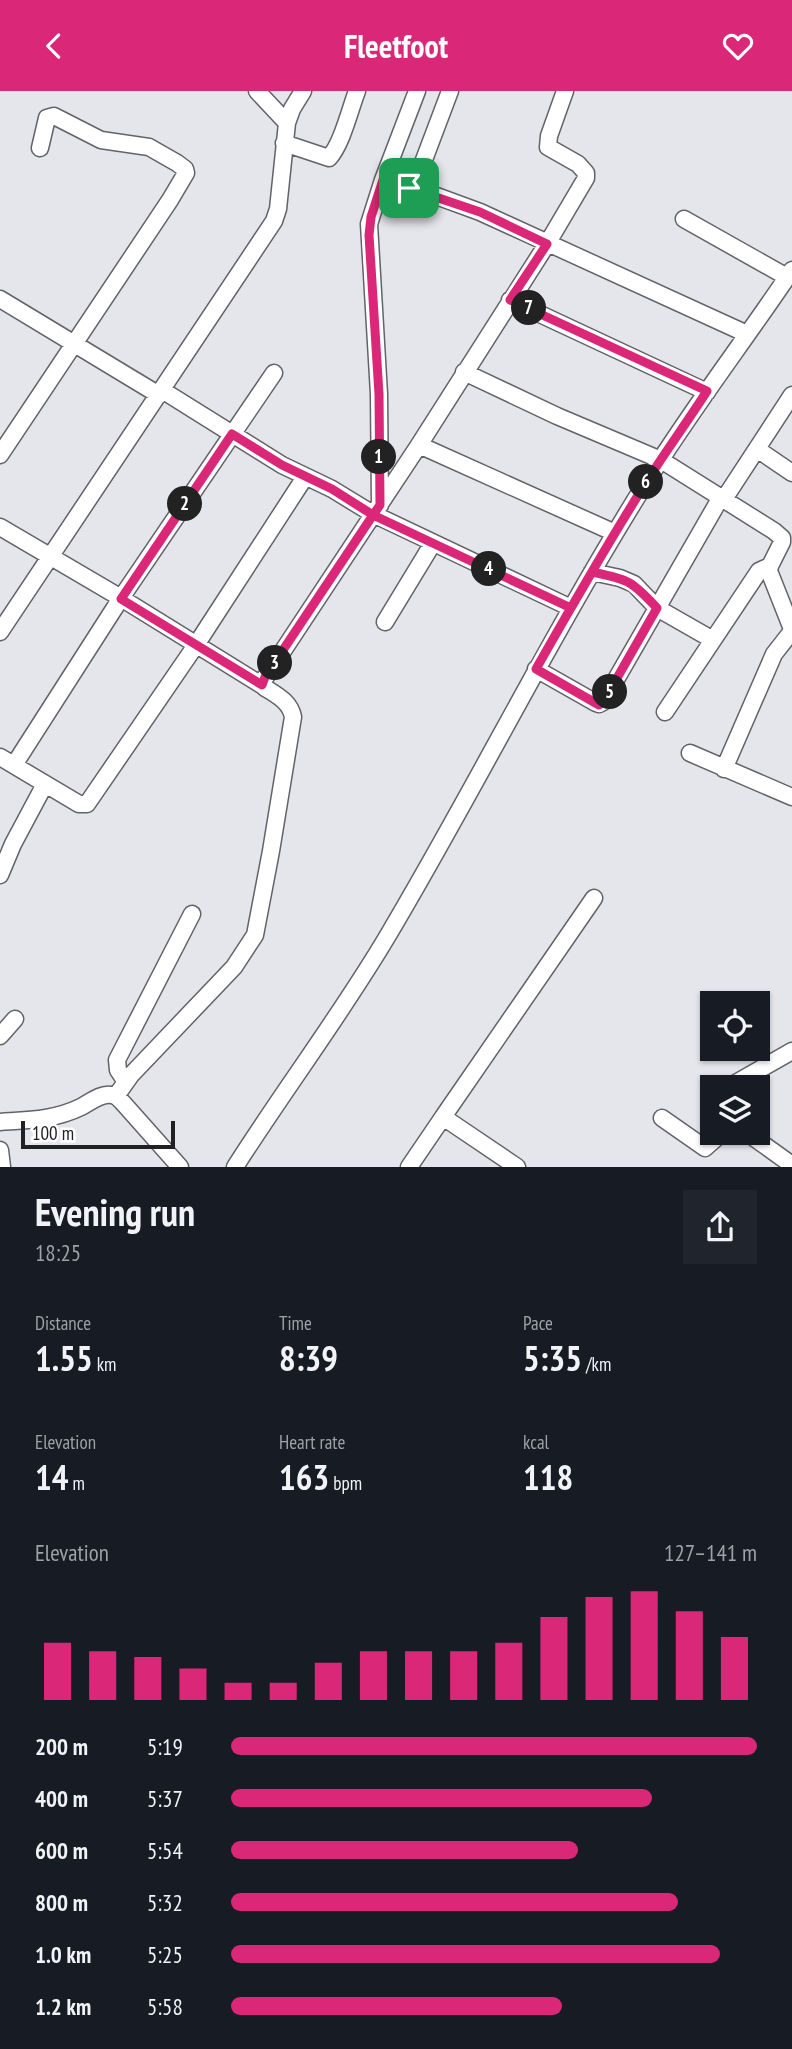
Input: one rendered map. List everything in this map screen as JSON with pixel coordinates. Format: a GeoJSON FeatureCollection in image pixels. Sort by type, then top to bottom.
{"type":"FeatureCollection","features":[{"type":"Feature","properties":{"kind":"street"},"geometry":{"type":"LineString","coordinates":[[257,91],[287,123]]}},
{"type":"Feature","properties":{"kind":"street"},"geometry":{"type":"LineString","coordinates":[[0,632],[274,221],[278,209],[287,123],[303,91]]}},
{"type":"Feature","properties":{"kind":"street"},"geometry":{"type":"LineString","coordinates":[[284,143],[329,158],[357,91]]}},
{"type":"Feature","properties":{"kind":"street"},"geometry":{"type":"LineString","coordinates":[[377,510],[379,394],[369,235],[371,217],[383,180],[417,91]]}},
{"type":"Feature","properties":{"kind":"street"},"geometry":{"type":"LineString","coordinates":[[413,189],[450,91]]}},
{"type":"Feature","properties":{"kind":"street"},"geometry":{"type":"LineString","coordinates":[[262,685],[419,445],[547,244],[586,177],[578,164],[548,147],[549,136],[565,91]]}},
{"type":"Feature","properties":{"kind":"street"},"geometry":{"type":"LineString","coordinates":[[0,455],[186,173],[182,166],[149,147],[101,141],[54,115],[47,118],[40,148]]}},
{"type":"Feature","properties":{"kind":"street"},"geometry":{"type":"LineString","coordinates":[[383,180],[480,212],[747,334]]}},
{"type":"Feature","properties":{"kind":"street"},"geometry":{"type":"LineString","coordinates":[[235,1167],[386,938],[615,533],[707,391],[790,274],[684,219]]}},
{"type":"Feature","properties":{"kind":"street"},"geometry":{"type":"LineString","coordinates":[[0,299],[282,465],[377,510],[433,543],[571,608]]}},
{"type":"Feature","properties":{"kind":"street"},"geometry":{"type":"LineString","coordinates":[[510,300],[707,391]]}},
{"type":"Feature","properties":{"kind":"street"},"geometry":{"type":"LineString","coordinates":[[464,372],[557,416],[661,460],[774,531],[787,542],[769,566],[759,571],[710,638],[665,712]]}},
{"type":"Feature","properties":{"kind":"street"},"geometry":{"type":"LineString","coordinates":[[274,373],[7,761],[79,804],[87,804],[196,645],[305,477]]}},
{"type":"Feature","properties":{"kind":"street"},"geometry":{"type":"LineString","coordinates":[[536,669],[599,705],[605,699],[722,498],[792,395]]}},
{"type":"Feature","properties":{"kind":"street"},"geometry":{"type":"LineString","coordinates":[[419,445],[615,533]]}},
{"type":"Feature","properties":{"kind":"street"},"geometry":{"type":"LineString","coordinates":[[757,449],[792,473]]}},
{"type":"Feature","properties":{"kind":"street"},"geometry":{"type":"LineString","coordinates":[[0,527],[262,685],[292,709],[293,717],[255,935],[234,967],[126,1081],[116,1096]]}},
{"type":"Feature","properties":{"kind":"street"},"geometry":{"type":"LineString","coordinates":[[386,622],[433,543]]}},
{"type":"Feature","properties":{"kind":"street"},"geometry":{"type":"LineString","coordinates":[[724,769],[774,654],[792,630],[771,578],[769,566]]}},
{"type":"Feature","properties":{"kind":"street"},"geometry":{"type":"LineString","coordinates":[[592,572],[634,584],[657,608],[710,638]]}},
{"type":"Feature","properties":{"kind":"street"},"geometry":{"type":"LineString","coordinates":[[690,753],[792,797]]}},
{"type":"Feature","properties":{"kind":"street"},"geometry":{"type":"LineString","coordinates":[[0,875],[45,784]]}},
{"type":"Feature","properties":{"kind":"street"},"geometry":{"type":"LineString","coordinates":[[409,1167],[594,898]]}},
{"type":"Feature","properties":{"kind":"street"},"geometry":{"type":"LineString","coordinates":[[126,1081],[118,1070],[117,1060],[192,915]]}},
{"type":"Feature","properties":{"kind":"street"},"geometry":{"type":"LineString","coordinates":[[0,1036],[15,1019]]}},
{"type":"Feature","properties":{"kind":"street"},"geometry":{"type":"LineString","coordinates":[[750,1075],[792,1051]]}},
{"type":"Feature","properties":{"kind":"street"},"geometry":{"type":"LineString","coordinates":[[0,1122],[51,1118],[110,1094],[116,1096],[180,1167]]}},
{"type":"Feature","properties":{"kind":"street"},"geometry":{"type":"LineString","coordinates":[[443,1117],[517,1167]]}},
{"type":"Feature","properties":{"kind":"street"},"geometry":{"type":"LineString","coordinates":[[662,1118],[700,1145]]}},
{"type":"Feature","properties":{"kind":"street"},"geometry":{"type":"LineString","coordinates":[[764,1145],[792,1165]]}},
{"type":"Feature","properties":{"kind":"street"},"geometry":{"type":"LineString","coordinates":[[0,1150],[2,1167]]}},
{"type":"Feature","properties":{"kind":"route"},"geometry":{"type":"LineString","coordinates":[[409,188],[383,180],[369,224],[379,394],[380,505],[373,515],[332,489],[282,465],[232,434],[121,599],[262,685],[373,515],[571,608],[592,572],[629,581],[640,589],[657,608],[599,705],[536,669],[571,608],[610,541],[643,487],[707,391],[510,300],[547,244],[480,212],[409,188]]}}]}
